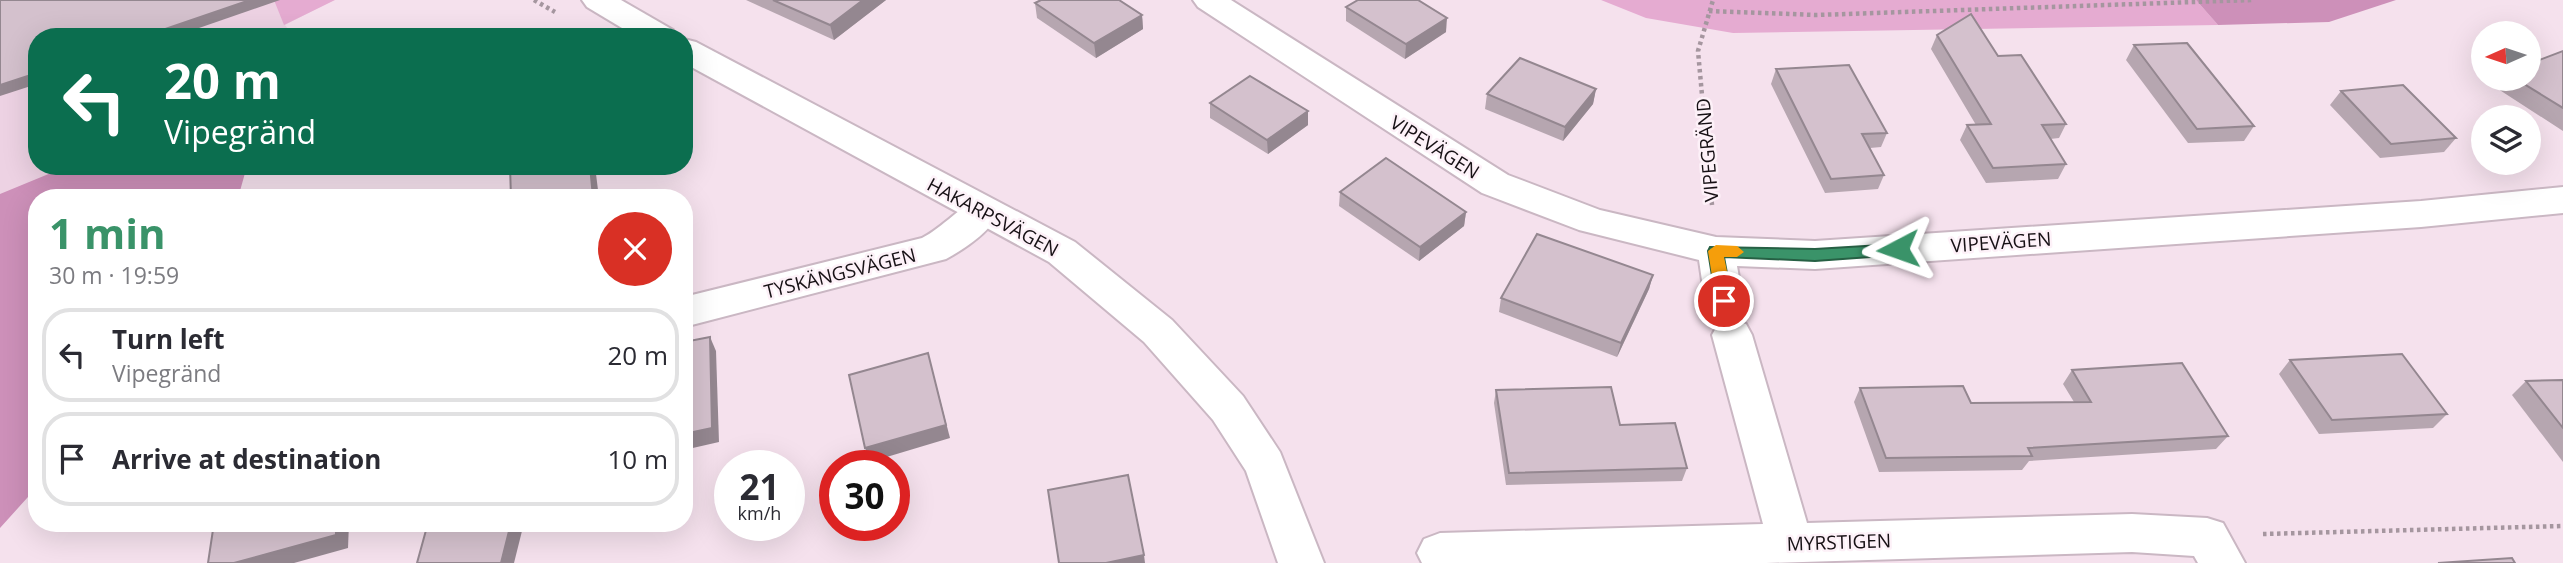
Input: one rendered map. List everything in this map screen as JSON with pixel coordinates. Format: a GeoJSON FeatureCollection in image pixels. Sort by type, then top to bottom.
{"type":"FeatureCollection","features":[{"type":"Feature","properties":{"kind":"street"},"geometry":{"type":"LineString","coordinates":[[598,0],[646,28]]}},
{"type":"Feature","properties":{"kind":"street","name":"VIPEVÄGEN"},"geometry":{"type":"LineString","coordinates":[[1209,0],[1495,184],[1592,221],[1716,251],[1815,255],[2408,215],[2563,200]]}},
{"type":"Feature","properties":{"kind":"street","name":"HAKARPSVÄGEN"},"geometry":{"type":"LineString","coordinates":[[693,54],[1062,252],[1157,331],[1228,408],[1265,465],[1301,563]]}},
{"type":"Feature","properties":{"kind":"street","name":"TYSKÄNGSVÄGEN"},"geometry":{"type":"LineString","coordinates":[[693,310],[933,249],[954,238],[983,211]]}},
{"type":"Feature","properties":{"kind":"street"},"geometry":{"type":"LineString","coordinates":[[1716,251],[1728,318],[1790,543]]}},
{"type":"Feature","properties":{"kind":"street","name":"MYRSTIGEN"},"geometry":{"type":"LineString","coordinates":[[1440,553],[2132,533],[2215,550]]}},
{"type":"Feature","properties":{"kind":"path","name":"VIPEGRÄND"},"geometry":{"type":"LineString","coordinates":[[1713,0],[1698,51],[1716,251]]}},
{"type":"Feature","properties":{"kind":"path"},"geometry":{"type":"LineString","coordinates":[[1709,11],[1817,15],[2252,0]]}},
{"type":"Feature","properties":{"kind":"path"},"geometry":{"type":"LineString","coordinates":[[2215,550],[2563,526]]}},
{"type":"Feature","properties":{"kind":"shaded area"},"geometry":{"type":"Polygon","coordinates":[[[0,0],[334,0],[285,25],[287,28],[28,28],[28,175],[110,175],[66,189],[28,189],[28,223],[0,301],[0,0]]]}},
{"type":"Feature","properties":{"kind":"shaded area"},"geometry":{"type":"Polygon","coordinates":[[[274,0],[335,0],[284,25],[274,0]]]}},
{"type":"Feature","properties":{"kind":"shaded area"},"geometry":{"type":"Polygon","coordinates":[[[1601,0],[2196,0],[2218,25],[1733,33],[1646,18],[1601,0]]]}},
{"type":"Feature","properties":{"kind":"shaded area"},"geometry":{"type":"Polygon","coordinates":[[[2196,0],[2396,0],[2329,22],[2218,25],[2196,0]]]}},
{"type":"Feature","properties":{"kind":"shaded area"},"geometry":{"type":"Polygon","coordinates":[[[46,175],[244,175],[241,189],[28,189],[28,497],[0,528],[0,194],[46,175]]]}},
{"type":"Feature","properties":{"kind":"building"},"geometry":{"type":"Polygon","coordinates":[[[0,0],[250,0],[168,28],[28,28],[28,76],[0,85],[0,0]]]}},
{"type":"Feature","properties":{"kind":"building"},"geometry":{"type":"Polygon","coordinates":[[[773,0],[863,0],[830,25],[773,0]]]}},
{"type":"Feature","properties":{"kind":"building"},"geometry":{"type":"Polygon","coordinates":[[[1041,0],[1119,0],[1142,15],[1094,43],[1035,3],[1041,0]]]}},
{"type":"Feature","properties":{"kind":"building"},"geometry":{"type":"Polygon","coordinates":[[[1358,0],[1418,0],[1447,18],[1406,44],[1346,7],[1358,0]]]}},
{"type":"Feature","properties":{"kind":"building"},"geometry":{"type":"Polygon","coordinates":[[[1971,14],[1998,56],[2021,55],[2066,124],[2042,125],[2066,164],[1993,168],[1967,125],[1991,124],[1937,35],[1971,14]]]}},
{"type":"Feature","properties":{"kind":"building"},"geometry":{"type":"Polygon","coordinates":[[[2187,43],[2254,126],[2197,129],[2134,45],[2187,43]]]}},
{"type":"Feature","properties":{"kind":"building"},"geometry":{"type":"Polygon","coordinates":[[[2563,51],[2563,108],[2535,91],[2541,91],[2541,59],[2563,51]]]}},
{"type":"Feature","properties":{"kind":"building"},"geometry":{"type":"Polygon","coordinates":[[[1520,58],[1596,89],[1565,127],[1487,94],[1520,58]]]}},
{"type":"Feature","properties":{"kind":"building"},"geometry":{"type":"Polygon","coordinates":[[[1849,65],[1887,133],[1862,134],[1884,175],[1831,179],[1776,69],[1849,65]]]}},
{"type":"Feature","properties":{"kind":"building"},"geometry":{"type":"Polygon","coordinates":[[[1250,76],[1308,111],[1267,140],[1210,103],[1250,76]]]}},
{"type":"Feature","properties":{"kind":"building"},"geometry":{"type":"Polygon","coordinates":[[[2403,85],[2456,138],[2391,144],[2341,91],[2403,85]]]}},
{"type":"Feature","properties":{"kind":"building"},"geometry":{"type":"Polygon","coordinates":[[[1386,158],[1466,212],[1420,247],[1340,192],[1386,158]]]}},
{"type":"Feature","properties":{"kind":"building"},"geometry":{"type":"Polygon","coordinates":[[[510,175],[591,175],[592,189],[511,189],[510,175]]]}},
{"type":"Feature","properties":{"kind":"building"},"geometry":{"type":"Polygon","coordinates":[[[1537,234],[1653,275],[1621,343],[1501,298],[1537,234]]]}},
{"type":"Feature","properties":{"kind":"building"},"geometry":{"type":"Polygon","coordinates":[[[710,337],[712,428],[693,432],[693,340],[710,337]]]}},
{"type":"Feature","properties":{"kind":"building"},"geometry":{"type":"Polygon","coordinates":[[[928,353],[946,425],[865,448],[849,375],[928,353]]]}},
{"type":"Feature","properties":{"kind":"building"},"geometry":{"type":"Polygon","coordinates":[[[2402,354],[2447,414],[2332,420],[2290,360],[2402,354]]]}},
{"type":"Feature","properties":{"kind":"building"},"geometry":{"type":"Polygon","coordinates":[[[2182,363],[2228,436],[2028,448],[2032,456],[1886,458],[1860,388],[1963,386],[1971,403],[2091,402],[2072,370],[2182,363]]]}},
{"type":"Feature","properties":{"kind":"building"},"geometry":{"type":"Polygon","coordinates":[[[2563,380],[2563,428],[2526,381],[2563,380]]]}},
{"type":"Feature","properties":{"kind":"building"},"geometry":{"type":"Polygon","coordinates":[[[1611,387],[1620,425],[1675,423],[1687,468],[1509,473],[1496,390],[1611,387]]]}},
{"type":"Feature","properties":{"kind":"building"},"geometry":{"type":"Polygon","coordinates":[[[1128,475],[1144,555],[1106,563],[1059,563],[1048,490],[1128,475]]]}},
{"type":"Feature","properties":{"kind":"building"},"geometry":{"type":"Polygon","coordinates":[[[213,532],[336,532],[336,535],[234,563],[208,563],[213,532]]]}},
{"type":"Feature","properties":{"kind":"building"},"geometry":{"type":"Polygon","coordinates":[[[426,532],[509,532],[501,563],[417,563],[426,532]]]}},
{"type":"Feature","properties":{"kind":"building"},"geometry":{"type":"Polygon","coordinates":[[[2512,558],[2515,563],[2438,563],[2512,558]]]}},
{"type":"Feature","properties":{"kind":"slow traffic"},"geometry":{"type":"LineString","coordinates":[[1720,276],[1716,251],[1737,252]]}},
{"type":"Feature","properties":{"kind":"route"},"geometry":{"type":"LineString","coordinates":[[1724,301],[1716,251],[1815,255],[1898,249]]}}]}
